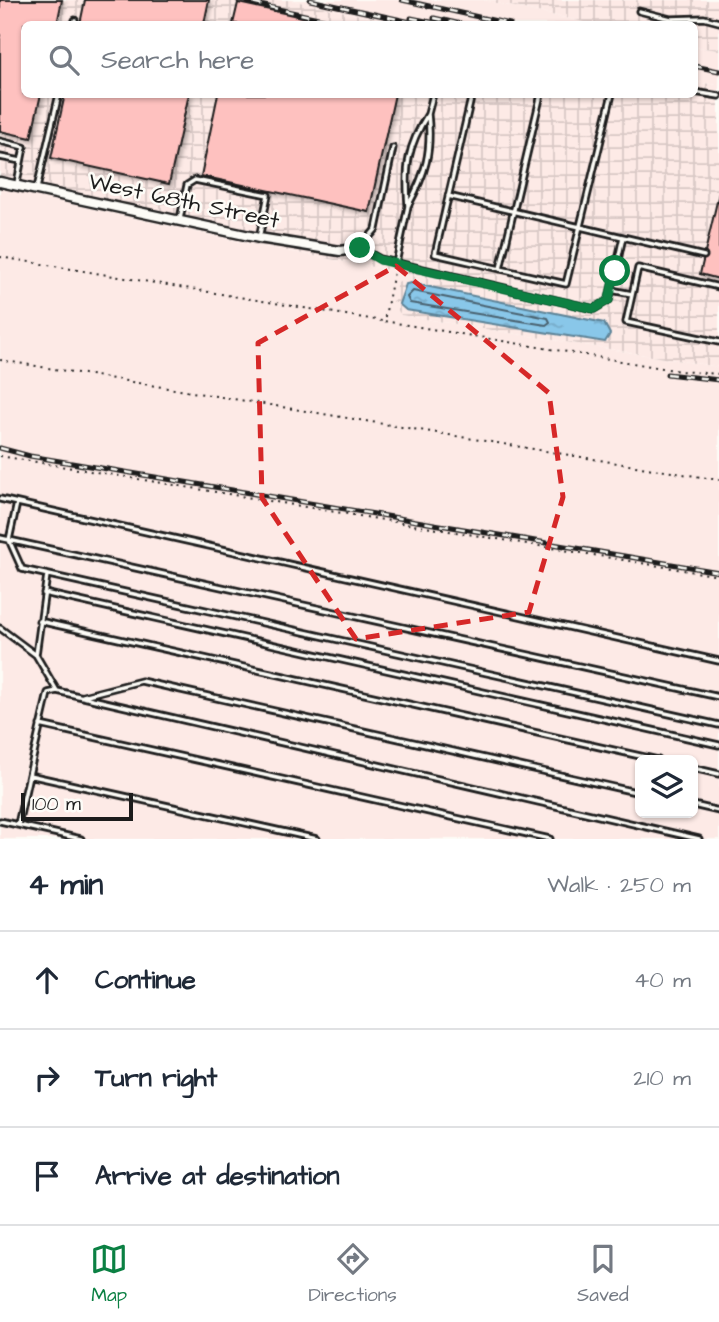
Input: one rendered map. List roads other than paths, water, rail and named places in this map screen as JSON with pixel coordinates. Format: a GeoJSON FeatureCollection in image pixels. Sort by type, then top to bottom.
{"type":"FeatureCollection","features":[{"type":"Feature","properties":{"kind":"street","name":"West 68th Street"},"geometry":{"type":"LineString","coordinates":[[0,182],[259,238],[340,251],[360,248]]}},
{"type":"Feature","properties":{"kind":"lane"},"geometry":{"type":"LineString","coordinates":[[639,11],[671,19],[704,18],[719,22]]}},
{"type":"Feature","properties":{"kind":"lane"},"geometry":{"type":"LineString","coordinates":[[698,92],[719,96]]}},
{"type":"Feature","properties":{"kind":"lane"},"geometry":{"type":"LineString","coordinates":[[37,190],[58,98]]}},
{"type":"Feature","properties":{"kind":"lane"},"geometry":{"type":"LineString","coordinates":[[408,206],[405,173],[411,147],[428,114],[432,98]]}},
{"type":"Feature","properties":{"kind":"lane"},"geometry":{"type":"LineString","coordinates":[[471,98],[435,254],[566,284],[611,98]]}},
{"type":"Feature","properties":{"kind":"lane"},"geometry":{"type":"LineString","coordinates":[[500,269],[540,98]]}},
{"type":"Feature","properties":{"kind":"lane"},"geometry":{"type":"LineString","coordinates":[[396,263],[408,206],[422,179],[431,144],[428,114]]}},
{"type":"Feature","properties":{"kind":"lane"},"geometry":{"type":"LineString","coordinates":[[0,141],[24,147],[16,185]]}},
{"type":"Feature","properties":{"kind":"lane"},"geometry":{"type":"LineString","coordinates":[[393,148],[376,229],[360,248],[380,260],[594,309],[609,300],[623,237]]}},
{"type":"Feature","properties":{"kind":"lane"},"geometry":{"type":"LineString","coordinates":[[0,157],[21,161]]}},
{"type":"Feature","properties":{"kind":"lane"},"geometry":{"type":"LineString","coordinates":[[179,221],[190,181],[268,195],[259,238]]}},
{"type":"Feature","properties":{"kind":"lane"},"geometry":{"type":"LineString","coordinates":[[448,196],[704,256]]}},
{"type":"Feature","properties":{"kind":"lane"},"geometry":{"type":"LineString","coordinates":[[719,286],[638,268],[626,322],[719,342]]}},
{"type":"Feature","properties":{"kind":"lane"},"geometry":{"type":"LineString","coordinates":[[611,290],[632,294]]}},
{"type":"Feature","properties":{"kind":"lane"},"geometry":{"type":"LineString","coordinates":[[0,499],[719,661]]}},
{"type":"Feature","properties":{"kind":"lane"},"geometry":{"type":"LineString","coordinates":[[18,503],[9,540],[22,569],[719,725]]}},
{"type":"Feature","properties":{"kind":"lane"},"geometry":{"type":"LineString","coordinates":[[0,537],[719,698]]}},
{"type":"Feature","properties":{"kind":"lane"},"geometry":{"type":"LineString","coordinates":[[36,655],[47,575]]}},
{"type":"Feature","properties":{"kind":"lane"},"geometry":{"type":"LineString","coordinates":[[44,593],[719,745]]}},
{"type":"Feature","properties":{"kind":"lane"},"geometry":{"type":"LineString","coordinates":[[39,621],[636,755]]}},
{"type":"Feature","properties":{"kind":"lane"},"geometry":{"type":"LineString","coordinates":[[0,628],[36,655],[57,691]]}},
{"type":"Feature","properties":{"kind":"lane"},"geometry":{"type":"LineString","coordinates":[[80,696],[141,681],[635,792]]}},
{"type":"Feature","properties":{"kind":"lane"},"geometry":{"type":"LineString","coordinates":[[18,825],[48,693],[57,691],[699,839]]}},
{"type":"Feature","properties":{"kind":"lane"},"geometry":{"type":"LineString","coordinates":[[40,725],[550,839]]}},
{"type":"Feature","properties":{"kind":"lane"},"geometry":{"type":"LineString","coordinates":[[698,769],[719,774]]}},
{"type":"Feature","properties":{"kind":"lane"},"geometry":{"type":"LineString","coordinates":[[29,775],[317,839]]}},
{"type":"Feature","properties":{"kind":"lane"},"geometry":{"type":"LineString","coordinates":[[698,806],[719,811]]}},
{"type":"Feature","properties":{"kind":"lane"},"geometry":{"type":"LineString","coordinates":[[0,821],[81,839]]}},
{"type":"Feature","properties":{"kind":"water"},"geometry":{"type":"Polygon","coordinates":[[[406,284],[604,323],[610,334],[605,342],[406,310],[399,304],[406,284]]]}},
{"type":"Feature","properties":{"kind":"railway"},"geometry":{"type":"LineString","coordinates":[[238,0],[332,21]]}},
{"type":"Feature","properties":{"kind":"railway"},"geometry":{"type":"LineString","coordinates":[[310,0],[406,21]]}},
{"type":"Feature","properties":{"kind":"railway"},"geometry":{"type":"LineString","coordinates":[[402,0],[496,21]]}},
{"type":"Feature","properties":{"kind":"railway"},"geometry":{"type":"LineString","coordinates":[[411,18],[426,21]]}},
{"type":"Feature","properties":{"kind":"railway"},"geometry":{"type":"LineString","coordinates":[[434,18],[448,21]]}},
{"type":"Feature","properties":{"kind":"railway"},"geometry":{"type":"LineString","coordinates":[[698,67],[719,71]]}},
{"type":"Feature","properties":{"kind":"railway"},"geometry":{"type":"LineString","coordinates":[[667,374],[719,380]]}},
{"type":"Feature","properties":{"kind":"railway"},"geometry":{"type":"LineString","coordinates":[[0,448],[30,456],[719,572]]}}]}
